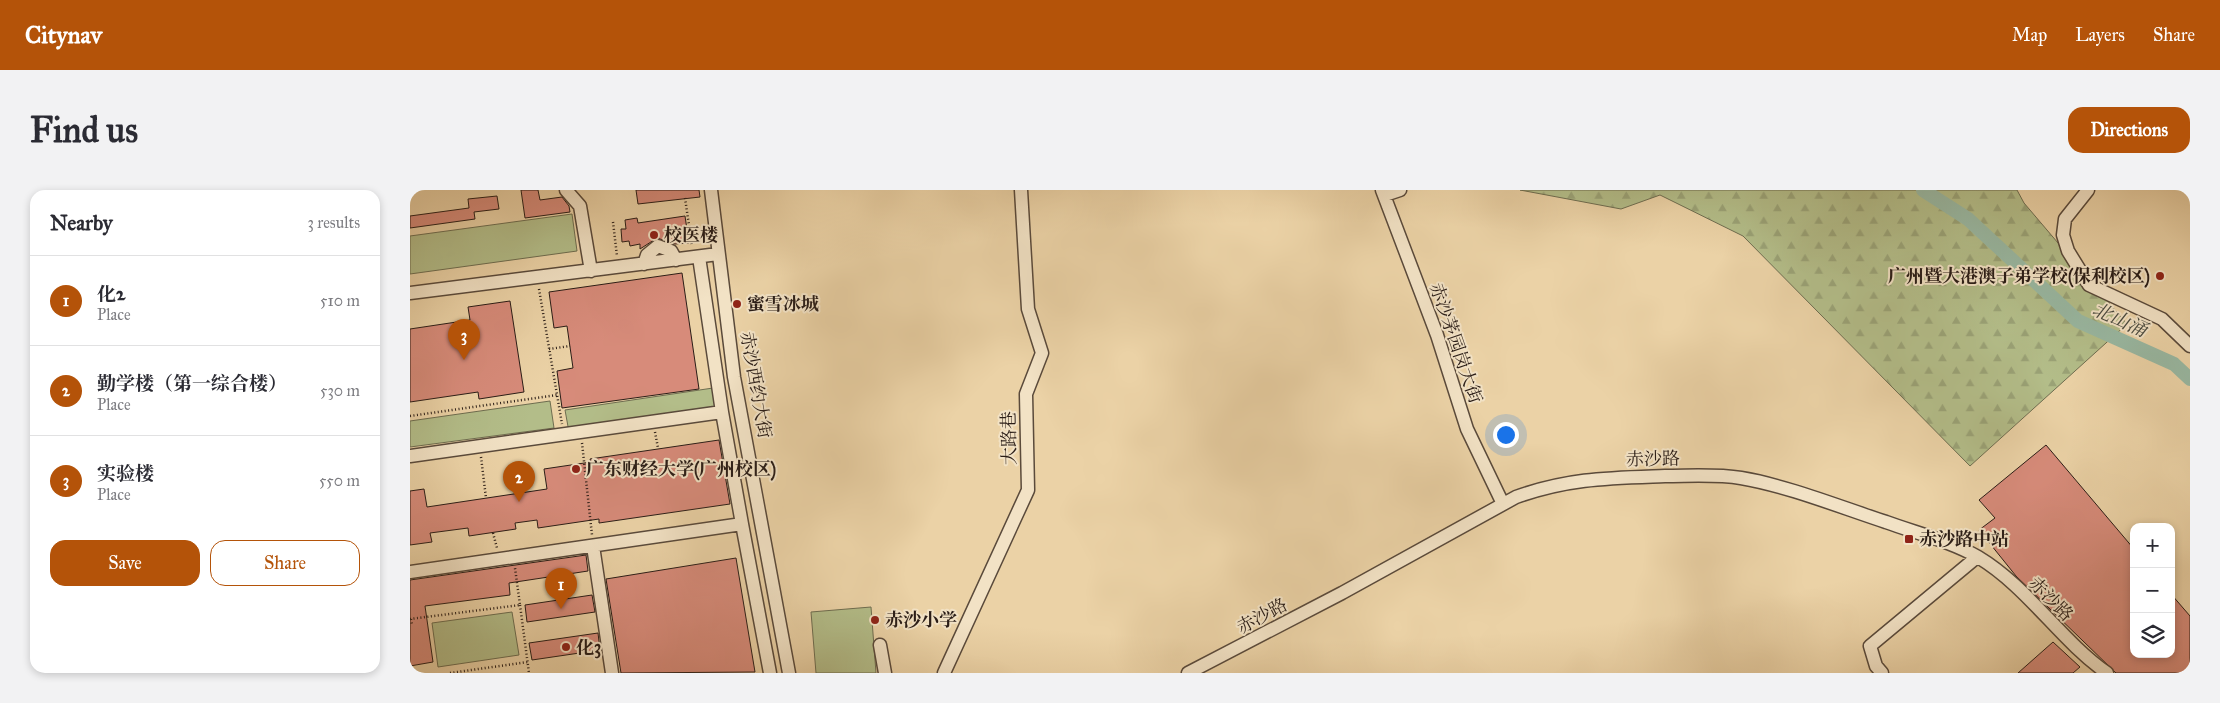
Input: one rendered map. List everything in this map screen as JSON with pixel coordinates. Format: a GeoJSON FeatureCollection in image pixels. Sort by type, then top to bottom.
{"type":"FeatureCollection","features":[{"type":"Feature","properties":{"kind":"street"},"geometry":{"type":"LineString","coordinates":[[566,190],[580,206],[591,270]]}},
{"type":"Feature","properties":{"kind":"street","name":"赤沙西约大街"},"geometry":{"type":"LineString","coordinates":[[711,190],[734,377],[789,673]]}},
{"type":"Feature","properties":{"kind":"street","name":"大路巷"},"geometry":{"type":"LineString","coordinates":[[944,673],[1028,490],[1026,394],[1042,353],[1028,309],[1022,190]]}},
{"type":"Feature","properties":{"kind":"street"},"geometry":{"type":"LineString","coordinates":[[1384,193],[1400,190]]}},
{"type":"Feature","properties":{"kind":"street"},"geometry":{"type":"LineString","coordinates":[[2088,190],[2065,220],[2063,235],[2068,251],[2089,285],[2162,319],[2190,346]]}},
{"type":"Feature","properties":{"kind":"street","name":"赤沙茅园岗大街"},"geometry":{"type":"LineString","coordinates":[[1384,193],[1436,335],[1467,428],[1503,504]]}},
{"type":"Feature","properties":{"kind":"street"},"geometry":{"type":"LineString","coordinates":[[410,293],[718,254]]}},
{"type":"Feature","properties":{"kind":"street"},"geometry":{"type":"LineString","coordinates":[[696,257],[722,412],[770,673]]}},
{"type":"Feature","properties":{"kind":"street"},"geometry":{"type":"LineString","coordinates":[[410,456],[722,412]]}},
{"type":"Feature","properties":{"kind":"street","name":"赤沙路"},"geometry":{"type":"LineString","coordinates":[[1188,673],[1309,610],[1516,497],[1545,486],[1576,480],[1671,476],[1740,478],[1876,519],[1949,544],[1977,557],[2012,584],[2078,650],[2107,673]]}},
{"type":"Feature","properties":{"kind":"street"},"geometry":{"type":"LineString","coordinates":[[410,572],[742,524]]}},
{"type":"Feature","properties":{"kind":"street"},"geometry":{"type":"LineString","coordinates":[[593,546],[612,673]]}},
{"type":"Feature","properties":{"kind":"street"},"geometry":{"type":"LineString","coordinates":[[1882,673],[1876,666],[1870,646],[1977,557]]}},
{"type":"Feature","properties":{"kind":"street"},"geometry":{"type":"LineString","coordinates":[[880,645],[885,673]]}},
{"type":"Feature","properties":{"kind":"path"},"geometry":{"type":"LineString","coordinates":[[685,198],[696,257]]}},
{"type":"Feature","properties":{"kind":"path"},"geometry":{"type":"LineString","coordinates":[[613,222],[619,267]]}},
{"type":"Feature","properties":{"kind":"path"},"geometry":{"type":"LineString","coordinates":[[538,277],[564,435]]}},
{"type":"Feature","properties":{"kind":"path"},"geometry":{"type":"LineString","coordinates":[[549,349],[570,346]]}},
{"type":"Feature","properties":{"kind":"path"},"geometry":{"type":"LineString","coordinates":[[410,416],[557,395]]}},
{"type":"Feature","properties":{"kind":"path"},"geometry":{"type":"LineString","coordinates":[[654,423],[658,448]]}},
{"type":"Feature","properties":{"kind":"path"},"geometry":{"type":"LineString","coordinates":[[581,433],[593,546]]}},
{"type":"Feature","properties":{"kind":"path"},"geometry":{"type":"LineString","coordinates":[[480,446],[486,498]]}},
{"type":"Feature","properties":{"kind":"path"},"geometry":{"type":"LineString","coordinates":[[514,557],[529,673]]}},
{"type":"Feature","properties":{"kind":"path"},"geometry":{"type":"LineString","coordinates":[[412,626],[411,619],[520,605]]}},
{"type":"Feature","properties":{"kind":"path"},"geometry":{"type":"LineString","coordinates":[[450,673],[528,662]]}},
{"type":"Feature","properties":{"kind":"green space"},"geometry":{"type":"Polygon","coordinates":[[[1520,190],[2017,190],[2024,203],[2127,324],[1970,466],[1743,236],[1660,195],[1621,209],[1520,190]]]}},
{"type":"Feature","properties":{"kind":"green space"},"geometry":{"type":"Polygon","coordinates":[[[572,214],[577,251],[410,274],[410,236],[572,214]]]}},
{"type":"Feature","properties":{"kind":"green space"},"geometry":{"type":"Polygon","coordinates":[[[713,388],[716,410],[569,432],[565,410],[713,388]]]}},
{"type":"Feature","properties":{"kind":"green space"},"geometry":{"type":"Polygon","coordinates":[[[550,401],[554,428],[410,447],[410,421],[550,401]]]}},
{"type":"Feature","properties":{"kind":"green space"},"geometry":{"type":"Polygon","coordinates":[[[871,607],[876,673],[816,673],[811,612],[871,607]]]}},
{"type":"Feature","properties":{"kind":"green space"},"geometry":{"type":"Polygon","coordinates":[[[512,612],[519,655],[438,667],[432,623],[512,612]]]}},
{"type":"Feature","properties":{"kind":"building"},"geometry":{"type":"Polygon","coordinates":[[[521,190],[538,190],[540,200],[562,197],[569,206],[570,212],[525,218],[521,190]]]}},
{"type":"Feature","properties":{"kind":"building"},"geometry":{"type":"Polygon","coordinates":[[[636,190],[699,190],[700,197],[638,204],[636,190]]]}},
{"type":"Feature","properties":{"kind":"building"},"geometry":{"type":"Polygon","coordinates":[[[497,196],[499,209],[474,212],[475,219],[410,228],[410,216],[469,208],[468,199],[497,196]]]}},
{"type":"Feature","properties":{"kind":"building","name":"校医楼"},"geometry":{"type":"Polygon","coordinates":[[[685,216],[689,243],[675,244],[657,238],[640,249],[640,244],[630,246],[629,241],[622,242],[621,229],[626,229],[625,220],[637,218],[638,223],[685,216]]]}},
{"type":"Feature","properties":{"kind":"building"},"geometry":{"type":"Polygon","coordinates":[[[682,273],[699,389],[562,408],[557,371],[573,368],[567,326],[554,328],[549,292],[682,273]]]}},
{"type":"Feature","properties":{"kind":"building"},"geometry":{"type":"Polygon","coordinates":[[[510,301],[524,392],[479,399],[478,392],[410,402],[410,329],[470,320],[468,307],[510,301]]]}},
{"type":"Feature","properties":{"kind":"building"},"geometry":{"type":"Polygon","coordinates":[[[719,440],[730,504],[599,523],[599,519],[538,528],[537,520],[515,523],[516,529],[469,536],[468,528],[430,533],[432,542],[410,545],[410,491],[424,489],[427,507],[547,489],[544,469],[591,462],[590,459],[719,440]]]}},
{"type":"Feature","properties":{"kind":"building"},"geometry":{"type":"Polygon","coordinates":[[[2046,445],[2130,544],[2130,658],[2175,658],[2175,599],[2190,616],[2190,673],[2116,673],[2016,576],[1979,530],[1995,518],[1979,500],[2046,445]]]}},
{"type":"Feature","properties":{"kind":"building"},"geometry":{"type":"Polygon","coordinates":[[[586,555],[588,571],[509,583],[510,595],[425,606],[433,662],[410,666],[410,580],[586,555]]]}},
{"type":"Feature","properties":{"kind":"building"},"geometry":{"type":"Polygon","coordinates":[[[736,558],[755,672],[621,673],[606,579],[736,558]]]}},
{"type":"Feature","properties":{"kind":"building"},"geometry":{"type":"Polygon","coordinates":[[[592,595],[595,612],[527,622],[525,605],[592,595]]]}},
{"type":"Feature","properties":{"kind":"building","name":"化3"},"geometry":{"type":"Polygon","coordinates":[[[598,633],[600,650],[532,660],[529,643],[598,633]]]}},
{"type":"Feature","properties":{"kind":"building"},"geometry":{"type":"Polygon","coordinates":[[[2053,642],[2080,667],[2073,673],[2018,673],[2053,642]]]}},
{"type":"Feature","properties":{"kind":"waterway","name":"北山涌"},"geometry":{"type":"LineString","coordinates":[[1923,190],[1968,219],[2078,321],[2174,364],[2190,379]]}},
{"type":"Feature","properties":{"kind":"place","name":"校医楼"},"geometry":{"type":"Point","coordinates":[654,235]}},
{"type":"Feature","properties":{"kind":"place","name":"广州暨大港澳子弟学校(保利校区)"},"geometry":{"type":"Point","coordinates":[2160,276]}},
{"type":"Feature","properties":{"kind":"place","name":"蜜雪冰城"},"geometry":{"type":"Point","coordinates":[737,304]}},
{"type":"Feature","properties":{"kind":"place","name":"实验楼"},"geometry":{"type":"Point","coordinates":[464,360]}},
{"type":"Feature","properties":{"kind":"place","name":"广东财经大学(广州校区)"},"geometry":{"type":"Point","coordinates":[576,469]}},
{"type":"Feature","properties":{"kind":"place","name":"勤学楼（第一综合楼）"},"geometry":{"type":"Point","coordinates":[519,502]}},
{"type":"Feature","properties":{"kind":"place","name":"赤沙路中站"},"geometry":{"type":"Point","coordinates":[1909,539]}},
{"type":"Feature","properties":{"kind":"place","name":"化2"},"geometry":{"type":"Point","coordinates":[561,609]}},
{"type":"Feature","properties":{"kind":"place","name":"赤沙小学"},"geometry":{"type":"Point","coordinates":[875,620]}},
{"type":"Feature","properties":{"kind":"place","name":"化3"},"geometry":{"type":"Point","coordinates":[566,647]}}]}
